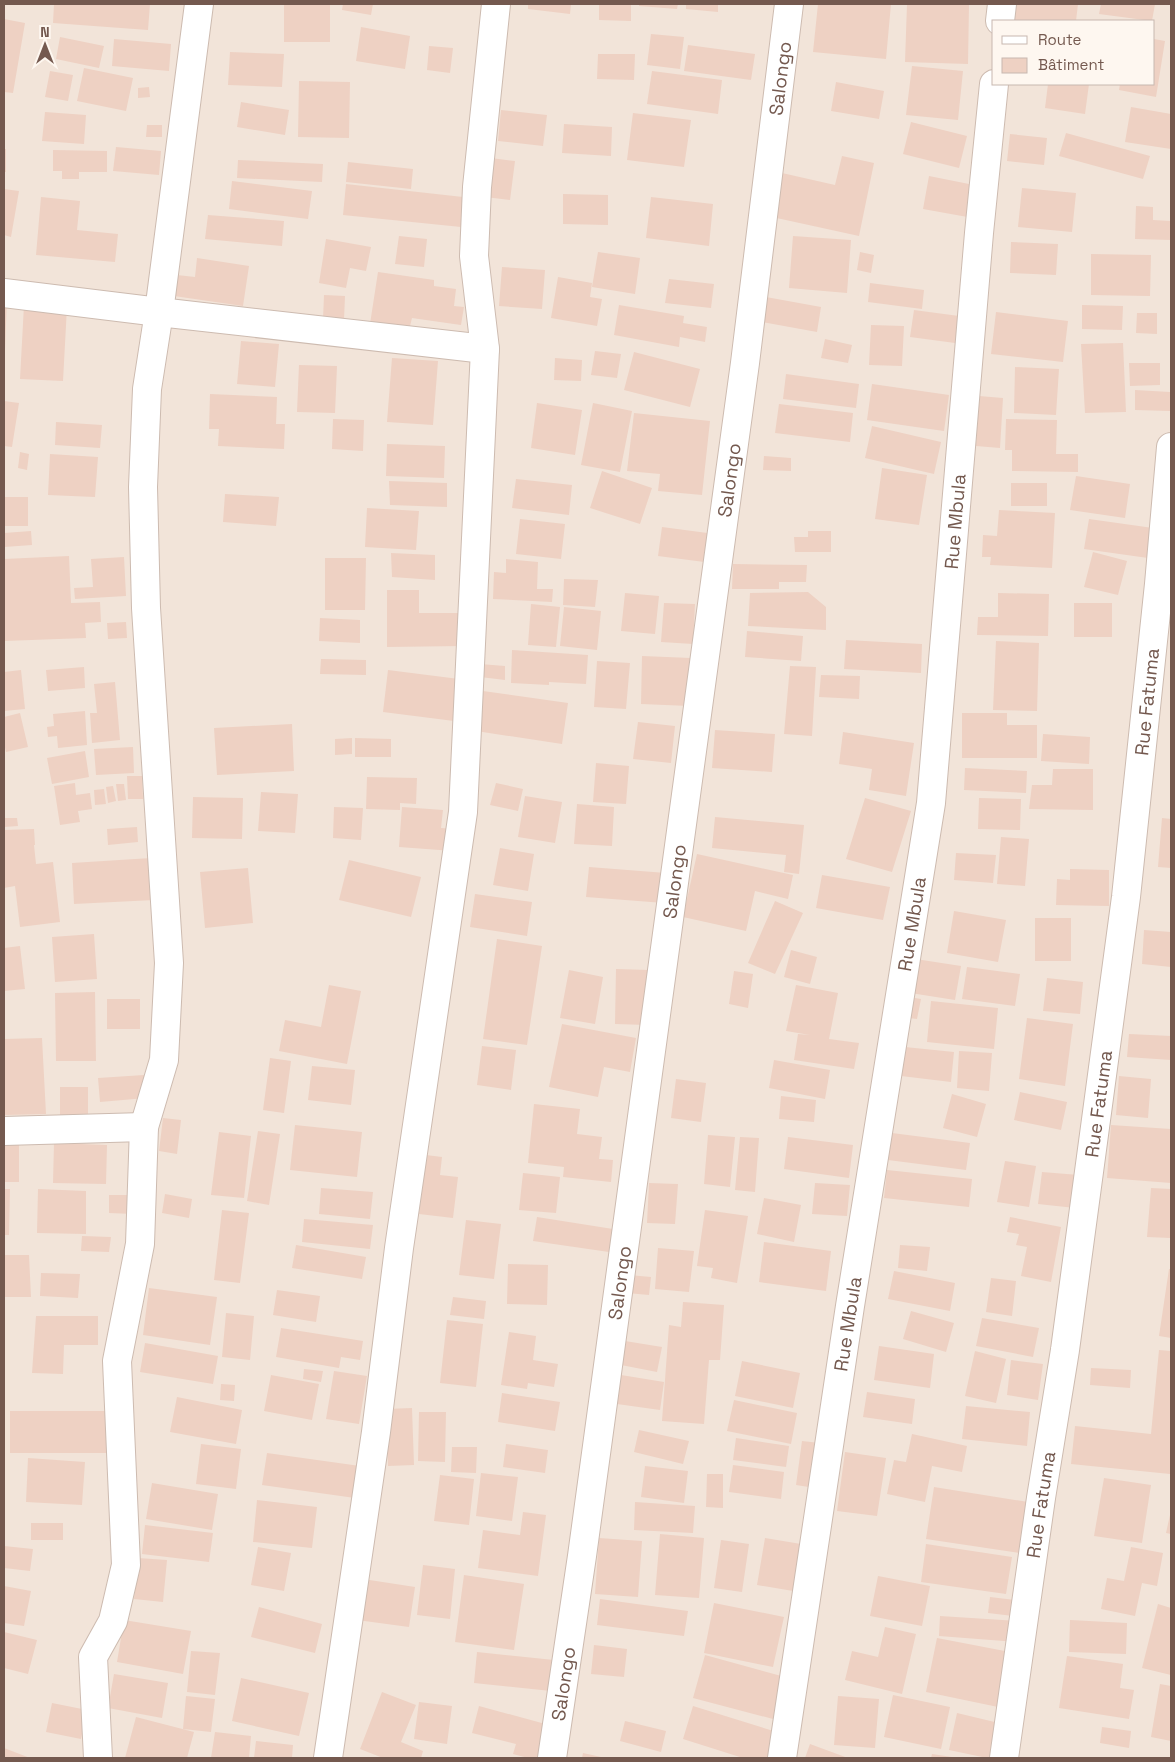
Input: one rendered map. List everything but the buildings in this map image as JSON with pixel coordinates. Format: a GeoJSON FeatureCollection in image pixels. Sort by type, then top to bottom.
{"type":"FeatureCollection","features":[{"type":"Feature","properties":{"kind":"street"},"geometry":{"type":"LineString","coordinates":[[98,1758],[92,1657],[113,1621],[126,1565],[117,1361],[140,1244],[144,1127],[164,1060],[169,963],[146,608],[143,487],[147,389],[159,312],[199,4]]}},
{"type":"Feature","properties":{"kind":"street"},"geometry":{"type":"LineString","coordinates":[[328,1758],[376,1432],[400,1238],[463,812],[485,349],[474,256],[477,187],[496,4]]}},
{"type":"Feature","properties":{"kind":"street","name":"Salongo"},"geometry":{"type":"LineString","coordinates":[[552,1758],[584,1546],[743,383],[789,4]]}},
{"type":"Feature","properties":{"kind":"street"},"geometry":{"type":"LineString","coordinates":[[1000,20],[1002,4]]}},
{"type":"Feature","properties":{"kind":"street","name":"Rue Mbula"},"geometry":{"type":"LineString","coordinates":[[782,1758],[852,1296],[931,803],[979,233],[994,85]]}},
{"type":"Feature","properties":{"kind":"street"},"geometry":{"type":"LineString","coordinates":[[4,292],[159,312],[485,349]]}},
{"type":"Feature","properties":{"kind":"street","name":"Rue Fatuma"},"geometry":{"type":"LineString","coordinates":[[1004,1758],[1041,1498],[1065,1350],[1125,907],[1159,584],[1171,447]]}},
{"type":"Feature","properties":{"kind":"street"},"geometry":{"type":"LineString","coordinates":[[4,1131],[144,1127]]}},
{"type":"Feature","properties":{"kind":"shaded area"},"geometry":{"type":"Polygon","coordinates":[[[4,4],[1171,4],[1171,1758],[4,1758],[4,4]]]}}]}
